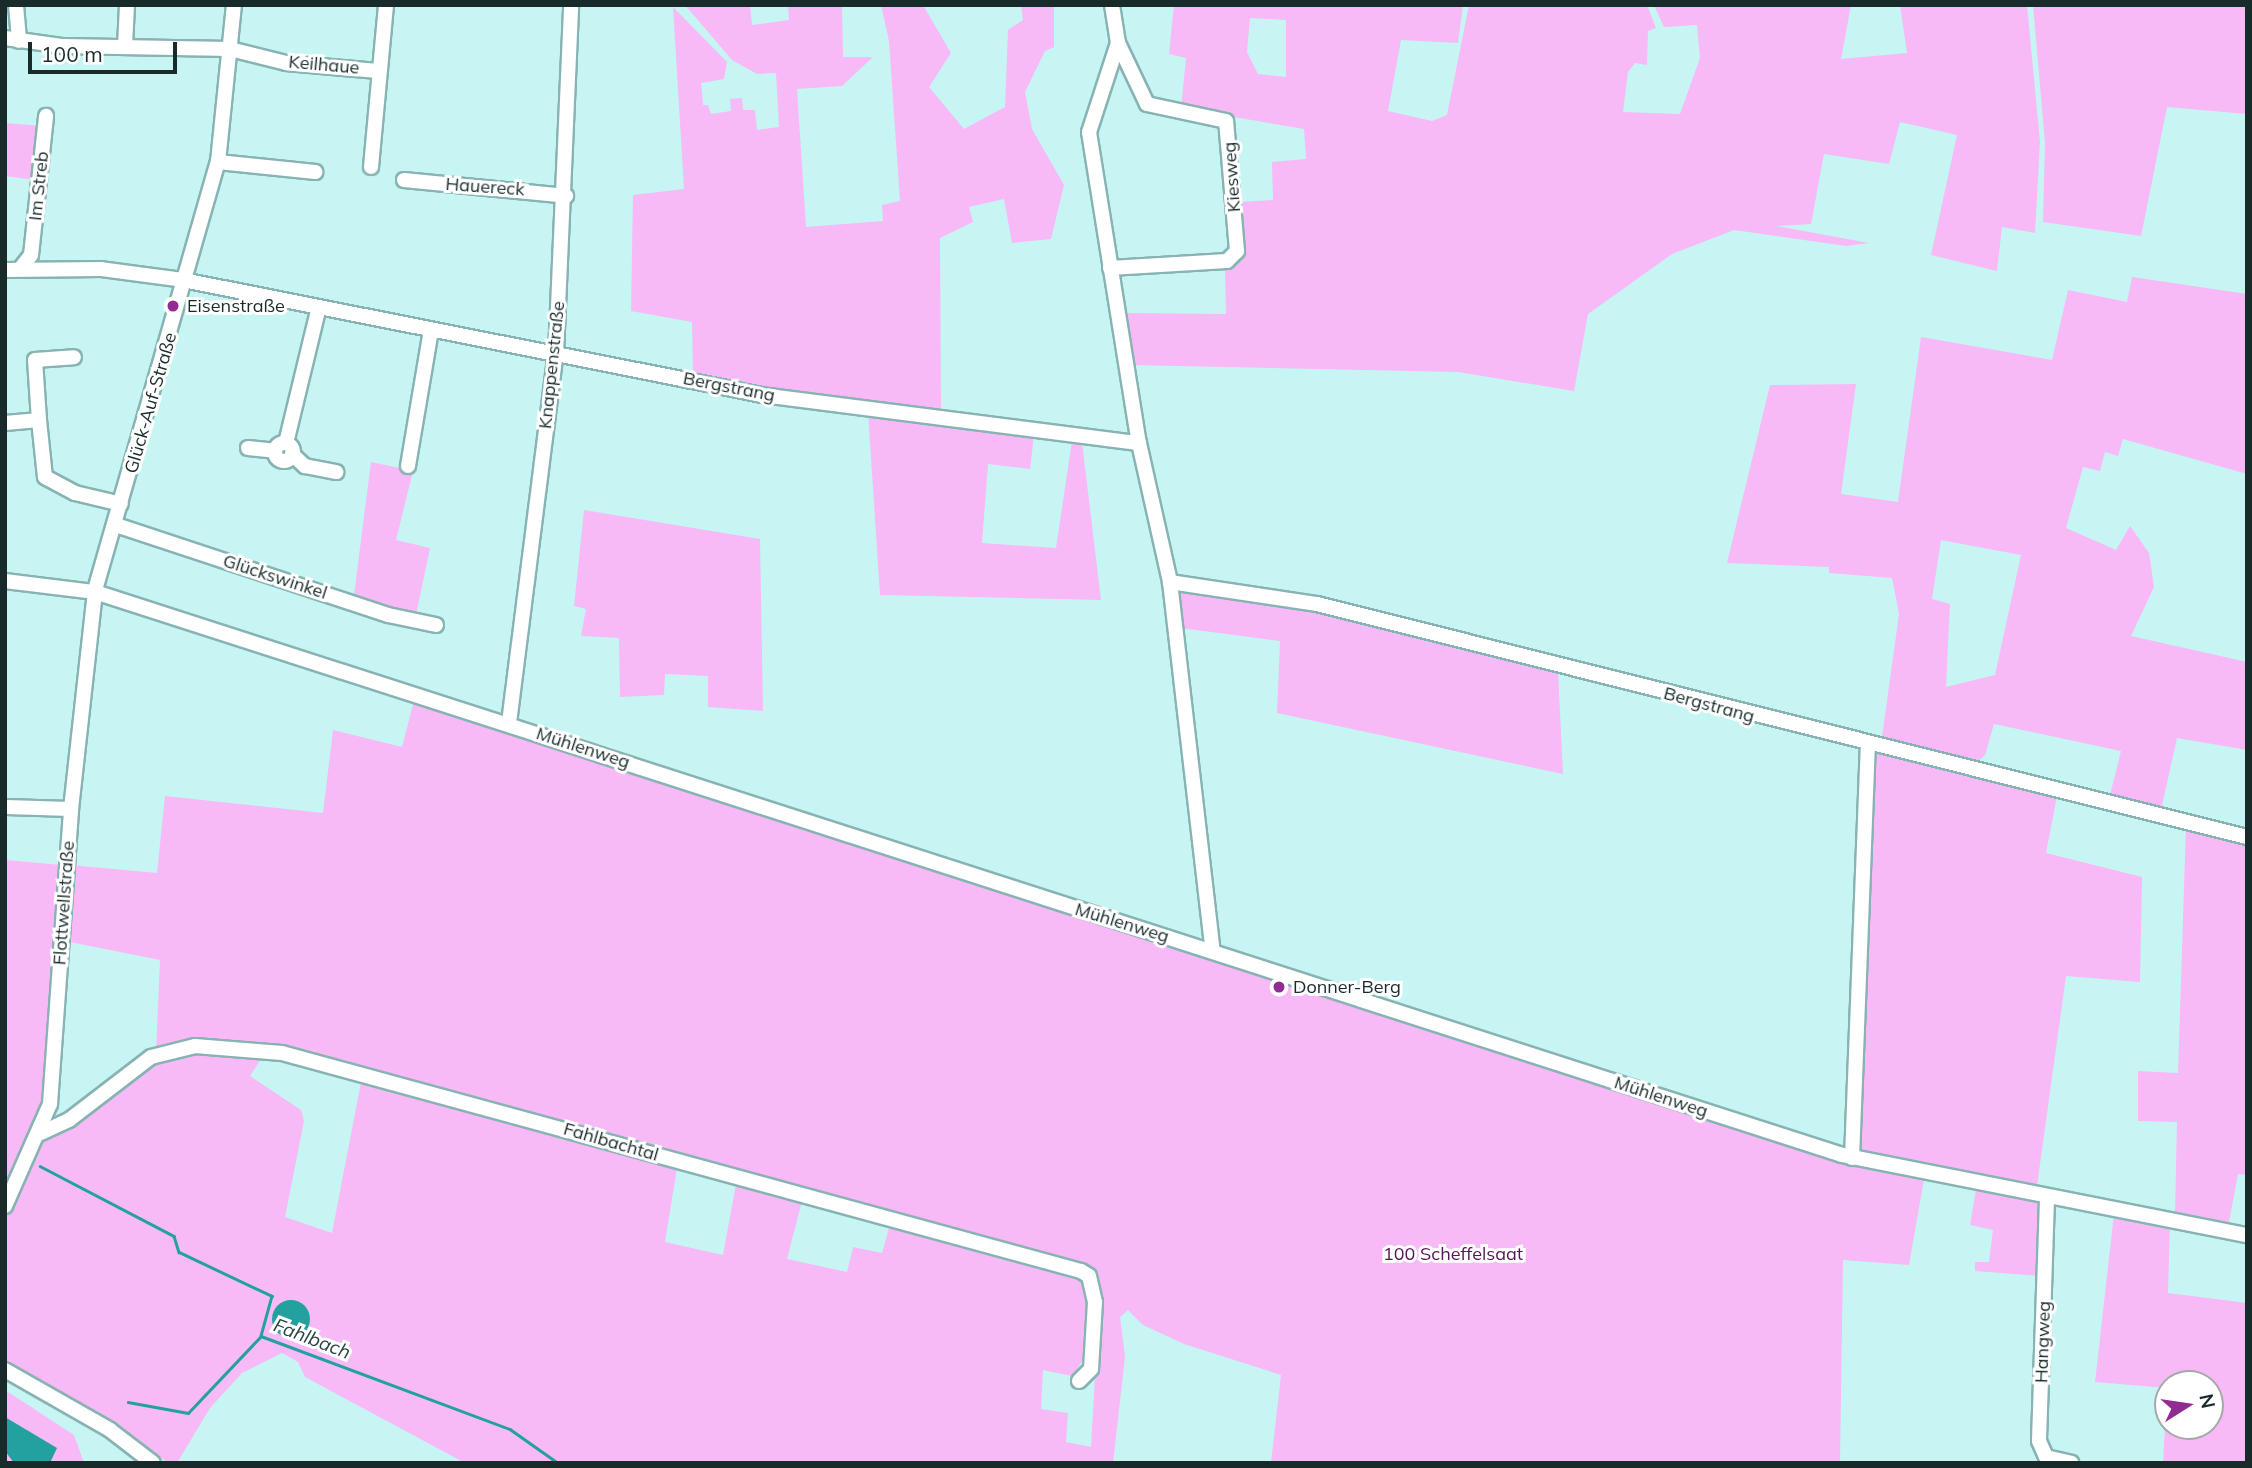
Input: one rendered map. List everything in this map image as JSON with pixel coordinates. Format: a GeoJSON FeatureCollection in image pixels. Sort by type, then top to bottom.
{"type":"FeatureCollection","features":[{"type":"Feature","properties":{"kind":"street"},"geometry":{"type":"LineString","coordinates":[[12,40],[16,5]]}},
{"type":"Feature","properties":{"kind":"street"},"geometry":{"type":"LineString","coordinates":[[125,46],[127,5]]}},
{"type":"Feature","properties":{"kind":"street","name":"Glück-Auf-Straße"},"geometry":{"type":"LineString","coordinates":[[95,592],[218,162],[234,5]]}},
{"type":"Feature","properties":{"kind":"street","name":"Keilhaue"},"geometry":{"type":"LineString","coordinates":[[371,167],[386,5]]}},
{"type":"Feature","properties":{"kind":"street","name":"Knappenstraße"},"geometry":{"type":"LineString","coordinates":[[509,723],[556,353],[566,196],[571,5]]}},
{"type":"Feature","properties":{"kind":"street","name":"Kiesweg"},"geometry":{"type":"LineString","coordinates":[[1110,268],[1227,261],[1237,251],[1226,121],[1147,104],[1118,43],[1112,5]]}},
{"type":"Feature","properties":{"kind":"street","name":"Keilhaue"},"geometry":{"type":"LineString","coordinates":[[12,40],[230,49],[286,63],[378,71]]}},
{"type":"Feature","properties":{"kind":"street","name":"Kiesweg"},"geometry":{"type":"LineString","coordinates":[[1118,43],[1089,132],[1139,443]]}},
{"type":"Feature","properties":{"kind":"street","name":"Im Streb"},"geometry":{"type":"LineString","coordinates":[[31,255],[47,116]]}},
{"type":"Feature","properties":{"kind":"street"},"geometry":{"type":"LineString","coordinates":[[218,162],[315,172]]}},
{"type":"Feature","properties":{"kind":"street","name":"Hauereck"},"geometry":{"type":"LineString","coordinates":[[404,180],[566,196]]}},
{"type":"Feature","properties":{"kind":"street"},"geometry":{"type":"LineString","coordinates":[[13,270],[31,255],[45,268]]}},
{"type":"Feature","properties":{"kind":"street"},"geometry":{"type":"LineString","coordinates":[[13,270],[45,268],[183,280]]}},
{"type":"Feature","properties":{"kind":"street","name":"Bergstrang"},"geometry":{"type":"LineString","coordinates":[[183,280],[762,395],[1139,443]]}},
{"type":"Feature","properties":{"kind":"street"},"geometry":{"type":"LineString","coordinates":[[284,450],[319,307]]}},
{"type":"Feature","properties":{"kind":"street"},"geometry":{"type":"LineString","coordinates":[[408,466],[431,330]]}},
{"type":"Feature","properties":{"kind":"street"},"geometry":{"type":"LineString","coordinates":[[74,357],[35,360],[45,477],[75,493],[121,504]]}},
{"type":"Feature","properties":{"kind":"street"},"geometry":{"type":"LineString","coordinates":[[5,423],[39,420]]}},
{"type":"Feature","properties":{"kind":"street"},"geometry":{"type":"LineString","coordinates":[[1139,443],[1170,582],[1213,951]]}},
{"type":"Feature","properties":{"kind":"street"},"geometry":{"type":"LineString","coordinates":[[248,448],[284,450],[305,466],[336,472]]}},
{"type":"Feature","properties":{"kind":"street","name":"Glückswinkel"},"geometry":{"type":"LineString","coordinates":[[116,525],[388,615],[436,625]]}},
{"type":"Feature","properties":{"kind":"street","name":"Mühlenweg"},"geometry":{"type":"LineString","coordinates":[[5,580],[95,592],[509,723],[1852,1158],[2047,1199],[2247,1235]]}},
{"type":"Feature","properties":{"kind":"street","name":"Bergstrang"},"geometry":{"type":"LineString","coordinates":[[1170,582],[1317,604],[2247,837]]}},
{"type":"Feature","properties":{"kind":"street","name":"Flottwellstraße"},"geometry":{"type":"LineString","coordinates":[[5,1206],[41,1133],[50,1104],[71,808],[95,592]]}},
{"type":"Feature","properties":{"kind":"street"},"geometry":{"type":"LineString","coordinates":[[1852,1158],[1868,744]]}},
{"type":"Feature","properties":{"kind":"street"},"geometry":{"type":"LineString","coordinates":[[5,807],[71,808]]}},
{"type":"Feature","properties":{"kind":"street","name":"Fahlbachtal"},"geometry":{"type":"LineString","coordinates":[[41,1133],[69,1120],[151,1057],[195,1046],[282,1053],[1081,1271],[1089,1276],[1095,1302],[1091,1369],[1079,1381]]}},
{"type":"Feature","properties":{"kind":"street","name":"Hangweg"},"geometry":{"type":"LineString","coordinates":[[2047,1199],[2039,1441],[2046,1457],[2071,1463]]}},
{"type":"Feature","properties":{"kind":"street"},"geometry":{"type":"LineString","coordinates":[[5,1370],[110,1430],[153,1463]]}},
{"type":"Feature","properties":{"kind":"green space"},"geometry":{"type":"Polygon","coordinates":[[[685,5],[750,5],[752,25],[789,20],[788,5],[842,5],[843,57],[873,57],[842,86],[797,89],[806,227],[883,221],[882,205],[900,201],[889,41],[881,5],[923,5],[951,53],[929,87],[964,129],[1005,107],[1008,30],[1023,20],[1021,5],[1054,5],[1054,47],[1045,51],[1025,92],[1032,129],[1064,185],[1051,239],[1012,243],[1004,199],[969,207],[973,222],[940,238],[941,412],[762,391],[693,376],[692,322],[631,311],[633,195],[684,189],[673,7],[727,62],[724,79],[701,83],[703,105],[708,105],[711,114],[731,111],[730,99],[742,98],[743,110],[755,110],[757,130],[779,127],[776,73],[757,74],[732,60],[685,5]]]}},
{"type":"Feature","properties":{"kind":"green space"},"geometry":{"type":"Polygon","coordinates":[[[1174,5],[1463,5],[1458,43],[1401,40],[1388,111],[1432,121],[1447,115],[1469,5],[1647,5],[1656,28],[1648,31],[1647,65],[1635,63],[1628,72],[1623,112],[1680,114],[1700,58],[1697,25],[1664,27],[1654,5],[1851,5],[1841,59],[1907,53],[1900,5],[2027,5],[2040,142],[2035,233],[2002,227],[1997,271],[1931,255],[1957,135],[1900,122],[1889,164],[1824,154],[1811,224],[1776,226],[1869,243],[1846,246],[1734,230],[1672,254],[1588,314],[1574,391],[1458,372],[1129,365],[1121,313],[1226,314],[1225,266],[1231,264],[1240,202],[1273,200],[1272,162],[1306,159],[1304,129],[1181,108],[1186,58],[1169,54],[1174,5]],[[1250,18],[1247,52],[1258,74],[1286,77],[1286,20],[1250,18]]]}},
{"type":"Feature","properties":{"kind":"green space"},"geometry":{"type":"Polygon","coordinates":[[[2033,5],[2247,7],[2247,114],[2167,107],[2141,236],[2043,222],[2045,143],[2033,5]]]}},
{"type":"Feature","properties":{"kind":"green space"},"geometry":{"type":"Polygon","coordinates":[[[5,123],[42,126],[36,180],[5,176],[5,123]]]}},
{"type":"Feature","properties":{"kind":"green space"},"geometry":{"type":"Polygon","coordinates":[[[2132,277],[2247,294],[2247,474],[2123,439],[2118,456],[2105,452],[2100,471],[2083,467],[2066,528],[2116,550],[2130,526],[2149,553],[2154,587],[2131,636],[2247,662],[2247,750],[2177,738],[2161,810],[2110,795],[2121,751],[1994,724],[1985,755],[1974,765],[1881,744],[1899,614],[1892,578],[1829,573],[1829,567],[1727,563],[1770,385],[1856,384],[1841,494],[1898,502],[1921,337],[2052,360],[2068,290],[2127,302],[2132,277]],[[1941,540],[1932,599],[1950,604],[1946,687],[1995,675],[2021,555],[1941,540]]]}},
{"type":"Feature","properties":{"kind":"green space"},"geometry":{"type":"Polygon","coordinates":[[[868,412],[1034,435],[1030,469],[988,464],[982,543],[1056,548],[1072,441],[1082,442],[1101,600],[880,595],[868,412]]]}},
{"type":"Feature","properties":{"kind":"green space"},"geometry":{"type":"Polygon","coordinates":[[[371,462],[413,471],[396,540],[430,548],[416,615],[354,595],[371,462]]]}},
{"type":"Feature","properties":{"kind":"green space"},"geometry":{"type":"Polygon","coordinates":[[[584,510],[760,539],[763,711],[708,707],[708,676],[665,674],[664,695],[620,697],[619,638],[581,636],[586,609],[574,606],[584,510]]]}},
{"type":"Feature","properties":{"kind":"green space"},"geometry":{"type":"Polygon","coordinates":[[[1177,587],[1319,610],[1558,671],[1563,774],[1277,713],[1280,641],[1181,628],[1177,587]]]}},
{"type":"Feature","properties":{"kind":"green space","name":"100 Scheffelsaat"},"geometry":{"type":"Polygon","coordinates":[[[415,697],[1285,982],[1881,1171],[1924,1179],[1909,1265],[1843,1260],[1840,1463],[1271,1463],[1281,1375],[1184,1344],[1143,1325],[1128,1310],[1120,1317],[1125,1357],[1113,1463],[465,1463],[305,1377],[298,1362],[282,1353],[242,1373],[210,1408],[177,1463],[168,1463],[115,1423],[5,1360],[5,1212],[42,1136],[73,1122],[152,1060],[192,1049],[264,1054],[250,1076],[301,1110],[304,1121],[285,1217],[332,1233],[362,1077],[677,1168],[665,1242],[723,1255],[736,1184],[802,1201],[787,1259],[847,1272],[853,1247],[882,1253],[890,1225],[1047,1266],[1047,1259],[842,1199],[282,1051],[193,1044],[156,1053],[160,960],[65,941],[70,865],[157,873],[165,796],[323,813],[333,730],[402,747],[415,697]],[[1086,1356],[1072,1376],[1043,1370],[1041,1409],[1068,1413],[1066,1442],[1091,1447],[1096,1359],[1086,1356]]]}},
{"type":"Feature","properties":{"kind":"green space"},"geometry":{"type":"Polygon","coordinates":[[[1874,751],[2057,796],[2046,853],[2142,877],[2140,982],[2066,976],[2037,1186],[1861,1154],[1874,751]]]}},
{"type":"Feature","properties":{"kind":"green space"},"geometry":{"type":"Polygon","coordinates":[[[2186,826],[2247,841],[2247,1175],[2238,1174],[2229,1222],[2175,1212],[2177,1122],[2138,1121],[2138,1071],[2178,1073],[2186,826]]]}},
{"type":"Feature","properties":{"kind":"green space"},"geometry":{"type":"Polygon","coordinates":[[[5,860],[62,865],[48,1091],[5,1201],[5,860]]]}},
{"type":"Feature","properties":{"kind":"green space"},"geometry":{"type":"Polygon","coordinates":[[[1976,1189],[2041,1203],[2039,1276],[1975,1271],[1975,1262],[1989,1262],[1993,1230],[1970,1225],[1976,1189]]]}},
{"type":"Feature","properties":{"kind":"green space"},"geometry":{"type":"Polygon","coordinates":[[[2114,1214],[2170,1225],[2168,1293],[2247,1303],[2247,1463],[2163,1463],[2164,1440],[2224,1440],[2224,1370],[2154,1370],[2154,1387],[2095,1382],[2114,1214]]]}},
{"type":"Feature","properties":{"kind":"green space"},"geometry":{"type":"Polygon","coordinates":[[[5,1390],[74,1435],[84,1463],[5,1463],[5,1390]]]}},
{"type":"Feature","properties":{"kind":"water"},"geometry":{"type":"Polygon","coordinates":[[[291,1300],[304,1306],[310,1319],[304,1332],[291,1338],[278,1332],[272,1319],[278,1306],[291,1300]]]}},
{"type":"Feature","properties":{"kind":"water"},"geometry":{"type":"Polygon","coordinates":[[[5,1417],[57,1448],[50,1463],[14,1463],[5,1451],[5,1417]]]}},
{"type":"Feature","properties":{"kind":"waterway","name":"Fahlbach"},"geometry":{"type":"LineString","coordinates":[[40,1166],[174,1236],[179,1252],[272,1296],[261,1336],[510,1429],[558,1463]]}},
{"type":"Feature","properties":{"kind":"waterway"},"geometry":{"type":"LineString","coordinates":[[128,1402],[188,1413],[261,1336]]}},
{"type":"Feature","properties":{"kind":"place","name":"Eisenstraße"},"geometry":{"type":"Point","coordinates":[173,306]}},
{"type":"Feature","properties":{"kind":"place","name":"Donner-Berg"},"geometry":{"type":"Point","coordinates":[1279,987]}}]}
